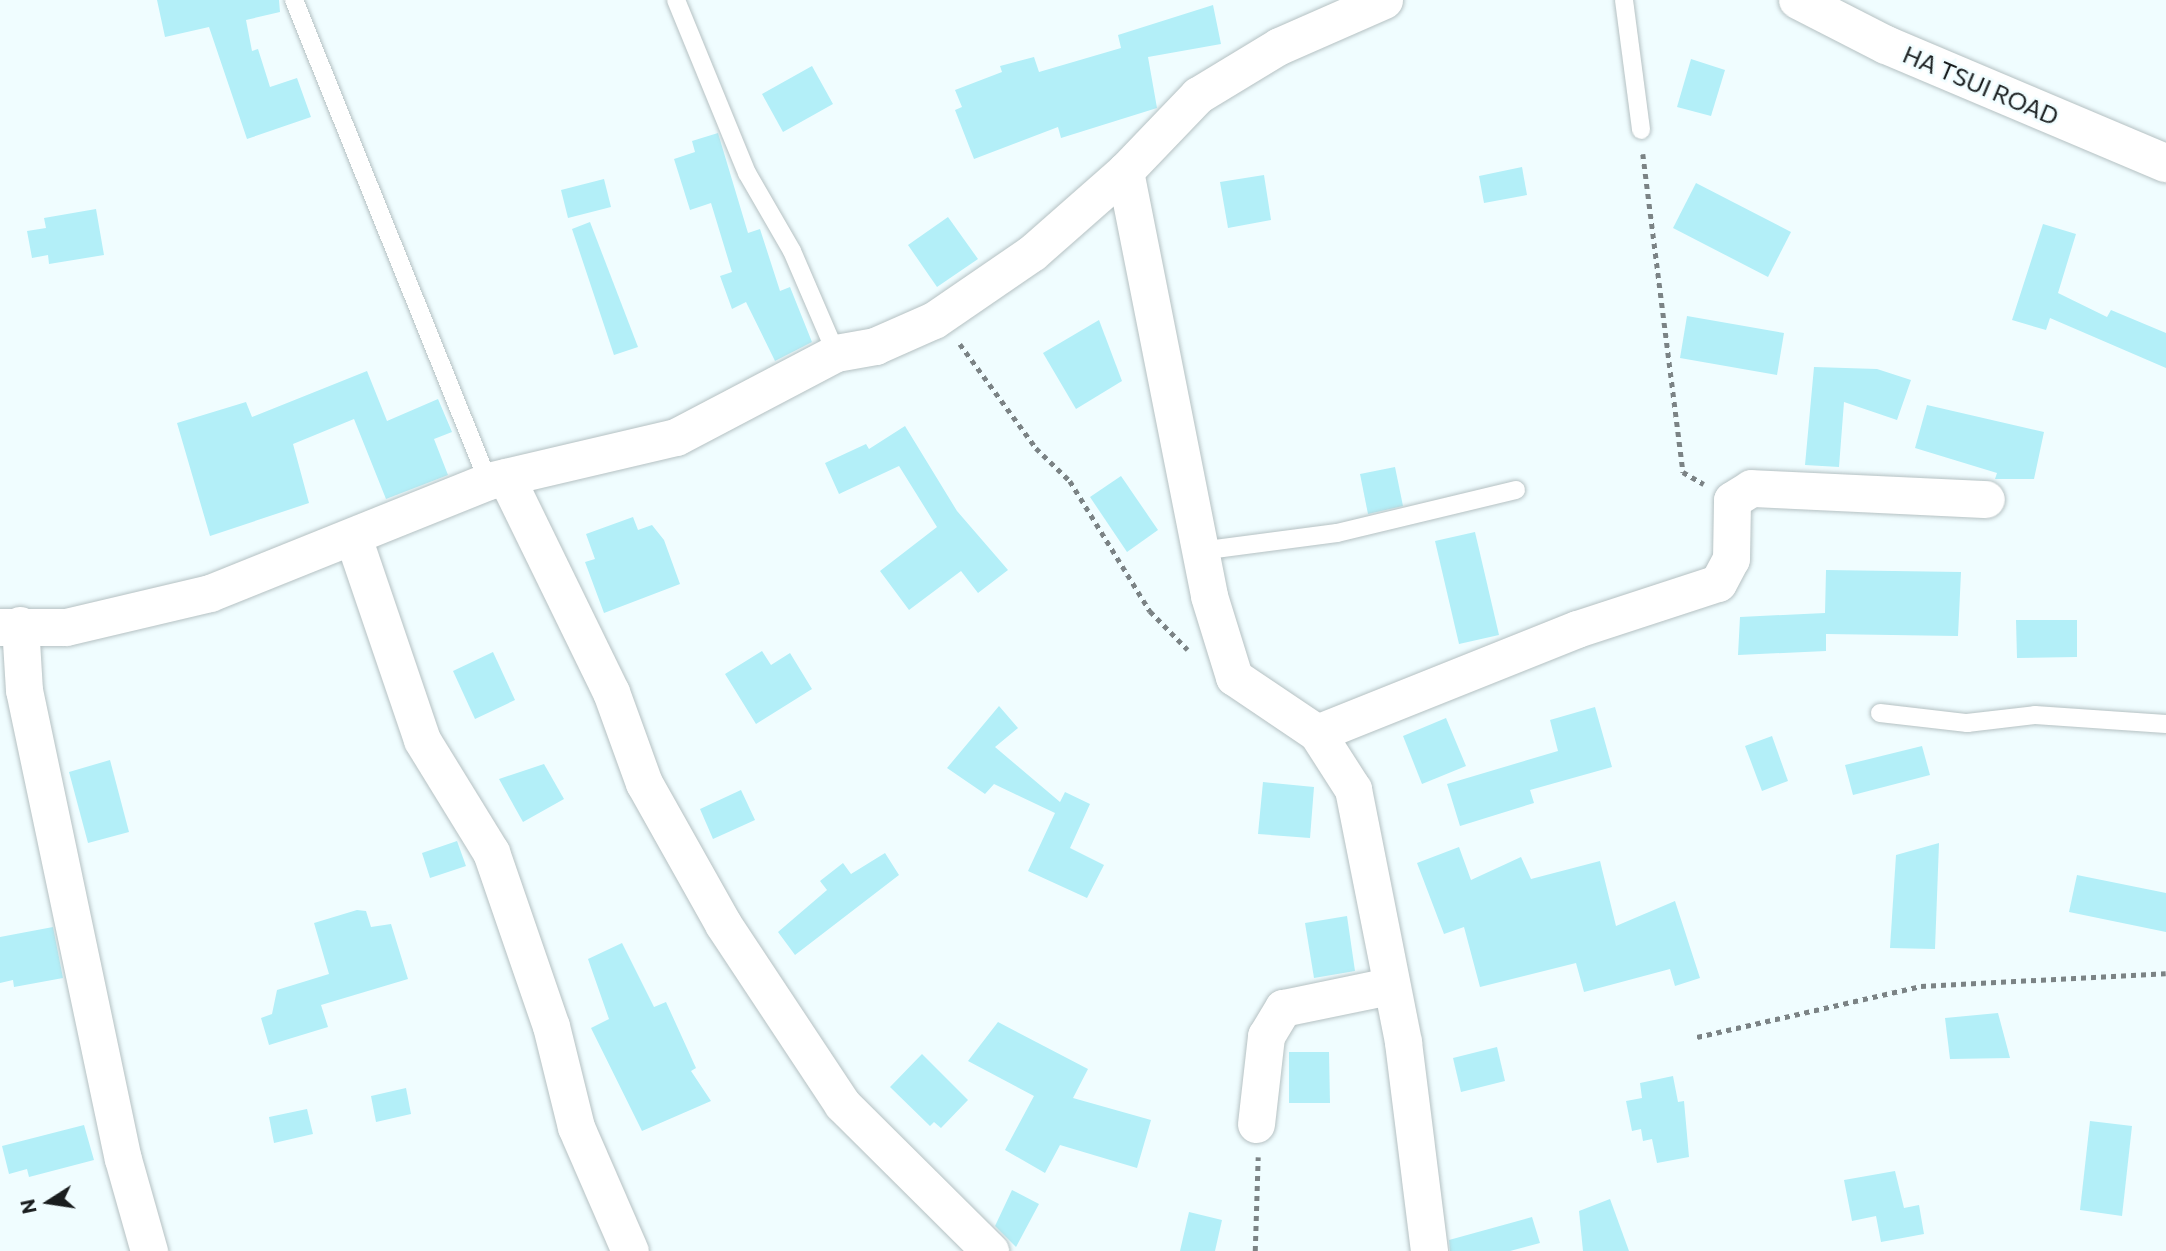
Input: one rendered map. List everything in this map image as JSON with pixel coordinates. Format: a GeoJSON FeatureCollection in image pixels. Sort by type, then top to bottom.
{"type":"FeatureCollection","features":[{"type":"Feature","properties":{"kind":"street"},"geometry":{"type":"LineString","coordinates":[[149,1251],[123,1159],[10,626],[65,627],[210,593],[497,479],[676,437],[836,353],[875,346],[934,320],[1032,253],[1125,171],[1198,95],[1279,46],[1384,0]]}},
{"type":"Feature","properties":{"kind":"street","name":"HA TSUI ROAD"},"geometry":{"type":"LineString","coordinates":[[1798,0],[1886,45],[2166,163]]}},
{"type":"Feature","properties":{"kind":"street"},"geometry":{"type":"LineString","coordinates":[[1125,171],[1200,551],[1234,677],[1317,733],[1353,789],[1403,1042],[1429,1251]]}},
{"type":"Feature","properties":{"kind":"street"},"geometry":{"type":"LineString","coordinates":[[497,479],[611,692],[644,783],[723,924],[842,1104],[990,1251]]}},
{"type":"Feature","properties":{"kind":"street"},"geometry":{"type":"LineString","coordinates":[[1317,733],[1577,629],[1718,583],[1731,559],[1732,500],[1751,488],[1779,487],[1986,499]]}},
{"type":"Feature","properties":{"kind":"street"},"geometry":{"type":"LineString","coordinates":[[353,537],[422,740],[491,852],[551,1026],[576,1127],[630,1251]]}},
{"type":"Feature","properties":{"kind":"street"},"geometry":{"type":"LineString","coordinates":[[1256,1124],[1266,1036],[1283,1008],[1390,986]]}},
{"type":"Feature","properties":{"kind":"lane"},"geometry":{"type":"LineString","coordinates":[[294,0],[497,479]]}},
{"type":"Feature","properties":{"kind":"lane"},"geometry":{"type":"LineString","coordinates":[[676,0],[747,173],[792,251],[836,353]]}},
{"type":"Feature","properties":{"kind":"lane"},"geometry":{"type":"LineString","coordinates":[[1624,0],[1641,130]]}},
{"type":"Feature","properties":{"kind":"lane"},"geometry":{"type":"LineString","coordinates":[[1200,551],[1337,533],[1516,490]]}},
{"type":"Feature","properties":{"kind":"lane"},"geometry":{"type":"LineString","coordinates":[[1880,713],[1967,723],[2035,715],[2166,724]]}},
{"type":"Feature","properties":{"kind":"path"},"geometry":{"type":"LineString","coordinates":[[1641,130],[1683,472],[1732,500]]}},
{"type":"Feature","properties":{"kind":"path"},"geometry":{"type":"LineString","coordinates":[[934,320],[966,349],[1037,448],[1070,481],[1150,611],[1185,648],[1234,677]]}},
{"type":"Feature","properties":{"kind":"path"},"geometry":{"type":"LineString","coordinates":[[1697,1037],[1921,986],[2166,972]]}},
{"type":"Feature","properties":{"kind":"path"},"geometry":{"type":"LineString","coordinates":[[1255,1251],[1256,1124]]}},
{"type":"Feature","properties":{"kind":"building"},"geometry":{"type":"Polygon","coordinates":[[[157,0],[279,0],[280,12],[246,20],[252,51],[258,49],[270,87],[297,78],[311,117],[247,139],[209,27],[165,37],[157,0]]]}},
{"type":"Feature","properties":{"kind":"building"},"geometry":{"type":"Polygon","coordinates":[[[1213,5],[1221,44],[1148,57],[1157,108],[1061,138],[1058,127],[974,159],[955,110],[962,107],[955,90],[1002,72],[1000,66],[1034,57],[1039,72],[1121,48],[1118,35],[1213,5]]]}},
{"type":"Feature","properties":{"kind":"building"},"geometry":{"type":"Polygon","coordinates":[[[1691,59],[1725,70],[1711,116],[1677,107],[1691,59]]]}},
{"type":"Feature","properties":{"kind":"building"},"geometry":{"type":"Polygon","coordinates":[[[812,66],[833,104],[783,132],[762,94],[812,66]]]}},
{"type":"Feature","properties":{"kind":"building"},"geometry":{"type":"Polygon","coordinates":[[[718,133],[748,233],[760,229],[780,291],[790,287],[812,342],[775,361],[746,302],[732,309],[720,276],[732,272],[711,203],[690,210],[674,159],[695,152],[692,141],[718,133]]]}},
{"type":"Feature","properties":{"kind":"building"},"geometry":{"type":"Polygon","coordinates":[[[1522,167],[1527,195],[1484,203],[1479,176],[1522,167]]]}},
{"type":"Feature","properties":{"kind":"building"},"geometry":{"type":"Polygon","coordinates":[[[1264,175],[1271,220],[1228,228],[1220,182],[1264,175]]]}},
{"type":"Feature","properties":{"kind":"building"},"geometry":{"type":"Polygon","coordinates":[[[604,179],[611,207],[568,218],[561,190],[604,179]]]}},
{"type":"Feature","properties":{"kind":"building"},"geometry":{"type":"Polygon","coordinates":[[[1696,183],[1791,232],[1768,277],[1673,228],[1696,183]]]}},
{"type":"Feature","properties":{"kind":"building"},"geometry":{"type":"Polygon","coordinates":[[[96,209],[104,255],[49,264],[48,255],[32,258],[27,231],[46,228],[44,218],[96,209]]]}},
{"type":"Feature","properties":{"kind":"building"},"geometry":{"type":"Polygon","coordinates":[[[948,217],[978,259],[937,287],[908,245],[948,217]]]}},
{"type":"Feature","properties":{"kind":"building"},"geometry":{"type":"Polygon","coordinates":[[[590,222],[638,347],[614,355],[572,229],[590,222]]]}},
{"type":"Feature","properties":{"kind":"building"},"geometry":{"type":"Polygon","coordinates":[[[2043,224],[2076,234],[2058,293],[2107,317],[2111,310],[2166,333],[2166,368],[2050,318],[2046,330],[2012,320],[2043,224]]]}},
{"type":"Feature","properties":{"kind":"building"},"geometry":{"type":"Polygon","coordinates":[[[1687,316],[1784,333],[1777,375],[1680,358],[1687,316]]]}},
{"type":"Feature","properties":{"kind":"building"},"geometry":{"type":"Polygon","coordinates":[[[1099,320],[1122,381],[1076,409],[1043,353],[1099,320]]]}},
{"type":"Feature","properties":{"kind":"building"},"geometry":{"type":"Polygon","coordinates":[[[1814,367],[1877,369],[1911,380],[1897,420],[1844,402],[1839,467],[1805,465],[1814,367]]]}},
{"type":"Feature","properties":{"kind":"building"},"geometry":{"type":"Polygon","coordinates":[[[367,371],[387,421],[438,399],[452,432],[434,439],[448,475],[386,499],[354,419],[293,444],[309,503],[210,536],[177,423],[246,402],[252,417],[367,371]]]}},
{"type":"Feature","properties":{"kind":"building"},"geometry":{"type":"Polygon","coordinates":[[[1927,405],[2044,432],[2034,479],[1995,479],[1997,473],[1915,448],[1927,405]]]}},
{"type":"Feature","properties":{"kind":"building"},"geometry":{"type":"Polygon","coordinates":[[[905,426],[957,511],[1008,570],[978,593],[961,571],[909,610],[880,571],[937,527],[899,466],[839,494],[825,463],[866,444],[869,449],[905,426]]]}},
{"type":"Feature","properties":{"kind":"building"},"geometry":{"type":"Polygon","coordinates":[[[1395,467],[1403,506],[1368,514],[1360,474],[1395,467]]]}},
{"type":"Feature","properties":{"kind":"building"},"geometry":{"type":"Polygon","coordinates":[[[1121,476],[1158,530],[1127,552],[1090,497],[1121,476]]]}},
{"type":"Feature","properties":{"kind":"building"},"geometry":{"type":"Polygon","coordinates":[[[633,517],[638,530],[652,525],[664,540],[680,584],[604,613],[585,562],[595,559],[586,534],[633,517]]]}},
{"type":"Feature","properties":{"kind":"building"},"geometry":{"type":"Polygon","coordinates":[[[1475,532],[1499,635],[1459,644],[1435,541],[1475,532]]]}},
{"type":"Feature","properties":{"kind":"building"},"geometry":{"type":"Polygon","coordinates":[[[1826,570],[1961,572],[1958,636],[1826,634],[1826,651],[1738,655],[1740,617],[1825,613],[1826,570]]]}},
{"type":"Feature","properties":{"kind":"building"},"geometry":{"type":"Polygon","coordinates":[[[2016,620],[2077,620],[2077,657],[2017,658],[2016,620]]]}},
{"type":"Feature","properties":{"kind":"building"},"geometry":{"type":"Polygon","coordinates":[[[762,651],[771,665],[790,653],[812,689],[756,724],[725,674],[762,651]]]}},
{"type":"Feature","properties":{"kind":"building"},"geometry":{"type":"Polygon","coordinates":[[[493,652],[515,700],[475,719],[453,671],[493,652]]]}},
{"type":"Feature","properties":{"kind":"building"},"geometry":{"type":"Polygon","coordinates":[[[999,706],[1018,728],[995,747],[1060,802],[1065,792],[1090,804],[1070,848],[1104,865],[1087,898],[1028,871],[1055,813],[994,784],[985,794],[947,768],[999,706]]]}},
{"type":"Feature","properties":{"kind":"building"},"geometry":{"type":"Polygon","coordinates":[[[1595,707],[1612,767],[1530,790],[1534,803],[1460,826],[1447,784],[1558,751],[1550,720],[1595,707]]]}},
{"type":"Feature","properties":{"kind":"building"},"geometry":{"type":"Polygon","coordinates":[[[1446,718],[1466,766],[1422,784],[1403,736],[1446,718]]]}},
{"type":"Feature","properties":{"kind":"building"},"geometry":{"type":"Polygon","coordinates":[[[1772,736],[1788,781],[1762,791],[1745,746],[1772,736]]]}},
{"type":"Feature","properties":{"kind":"building"},"geometry":{"type":"Polygon","coordinates":[[[1922,746],[1930,775],[1853,795],[1845,765],[1922,746]]]}},
{"type":"Feature","properties":{"kind":"building"},"geometry":{"type":"Polygon","coordinates":[[[110,760],[129,832],[88,843],[69,772],[110,760]]]}},
{"type":"Feature","properties":{"kind":"building"},"geometry":{"type":"Polygon","coordinates":[[[544,764],[564,799],[523,822],[499,779],[544,764]]]}},
{"type":"Feature","properties":{"kind":"building"},"geometry":{"type":"Polygon","coordinates":[[[1263,782],[1314,787],[1310,838],[1258,834],[1263,782]]]}},
{"type":"Feature","properties":{"kind":"building"},"geometry":{"type":"Polygon","coordinates":[[[741,790],[755,820],[713,839],[700,809],[741,790]]]}},
{"type":"Feature","properties":{"kind":"building"},"geometry":{"type":"Polygon","coordinates":[[[457,841],[466,866],[430,878],[422,853],[457,841]]]}},
{"type":"Feature","properties":{"kind":"building"},"geometry":{"type":"Polygon","coordinates":[[[1939,843],[1935,949],[1890,948],[1896,855],[1939,843]]]}},
{"type":"Feature","properties":{"kind":"building"},"geometry":{"type":"Polygon","coordinates":[[[1459,847],[1471,880],[1521,857],[1531,879],[1600,861],[1616,926],[1675,901],[1700,978],[1675,986],[1670,969],[1584,992],[1576,963],[1480,987],[1464,927],[1444,934],[1417,863],[1459,847]]]}},
{"type":"Feature","properties":{"kind":"building"},"geometry":{"type":"Polygon","coordinates":[[[885,853],[899,875],[795,955],[778,932],[827,890],[820,881],[843,863],[851,874],[885,853]]]}},
{"type":"Feature","properties":{"kind":"building"},"geometry":{"type":"Polygon","coordinates":[[[2077,875],[2166,893],[2166,932],[2069,912],[2077,875]]]}},
{"type":"Feature","properties":{"kind":"building"},"geometry":{"type":"Polygon","coordinates":[[[357,910],[366,911],[371,927],[391,924],[408,979],[321,1005],[328,1027],[269,1045],[261,1018],[272,1014],[277,990],[329,974],[314,923],[357,910]]]}},
{"type":"Feature","properties":{"kind":"building"},"geometry":{"type":"Polygon","coordinates":[[[1347,916],[1355,971],[1314,978],[1305,923],[1347,916]]]}},
{"type":"Feature","properties":{"kind":"building"},"geometry":{"type":"Polygon","coordinates":[[[53,927],[63,978],[14,987],[13,980],[0,983],[0,937],[53,927]]]}},
{"type":"Feature","properties":{"kind":"building"},"geometry":{"type":"Polygon","coordinates":[[[622,943],[654,1007],[666,1002],[696,1068],[691,1071],[711,1101],[642,1131],[591,1028],[609,1019],[588,959],[622,943]]]}},
{"type":"Feature","properties":{"kind":"building"},"geometry":{"type":"Polygon","coordinates":[[[1998,1013],[2010,1058],[1950,1059],[1945,1018],[1998,1013]]]}},
{"type":"Feature","properties":{"kind":"building"},"geometry":{"type":"Polygon","coordinates":[[[998,1022],[1088,1069],[1073,1098],[1151,1120],[1137,1168],[1060,1145],[1045,1173],[1005,1150],[1034,1096],[968,1061],[998,1022]]]}},
{"type":"Feature","properties":{"kind":"building"},"geometry":{"type":"Polygon","coordinates":[[[1497,1047],[1505,1081],[1461,1092],[1453,1058],[1497,1047]]]}},
{"type":"Feature","properties":{"kind":"building"},"geometry":{"type":"Polygon","coordinates":[[[1289,1052],[1329,1052],[1330,1103],[1289,1103],[1289,1052]]]}},
{"type":"Feature","properties":{"kind":"building"},"geometry":{"type":"Polygon","coordinates":[[[922,1054],[968,1100],[941,1128],[934,1122],[930,1126],[890,1087],[922,1054]]]}},
{"type":"Feature","properties":{"kind":"building"},"geometry":{"type":"Polygon","coordinates":[[[1673,1076],[1678,1102],[1684,1101],[1689,1157],[1657,1163],[1652,1139],[1643,1141],[1641,1129],[1632,1131],[1626,1101],[1642,1098],[1640,1083],[1673,1076]]]}},
{"type":"Feature","properties":{"kind":"building"},"geometry":{"type":"Polygon","coordinates":[[[406,1088],[411,1114],[376,1122],[371,1096],[406,1088]]]}},
{"type":"Feature","properties":{"kind":"building"},"geometry":{"type":"Polygon","coordinates":[[[307,1109],[313,1134],[274,1143],[269,1117],[307,1109]]]}},
{"type":"Feature","properties":{"kind":"building"},"geometry":{"type":"Polygon","coordinates":[[[2090,1121],[2132,1126],[2122,1216],[2080,1210],[2090,1121]]]}},
{"type":"Feature","properties":{"kind":"building"},"geometry":{"type":"Polygon","coordinates":[[[84,1125],[94,1160],[29,1177],[27,1169],[9,1174],[2,1146],[84,1125]]]}},
{"type":"Feature","properties":{"kind":"building"},"geometry":{"type":"Polygon","coordinates":[[[1895,1171],[1904,1208],[1919,1205],[1924,1234],[1881,1242],[1876,1216],[1852,1221],[1844,1180],[1895,1171]]]}},
{"type":"Feature","properties":{"kind":"building"},"geometry":{"type":"Polygon","coordinates":[[[1012,1190],[1039,1204],[1016,1247],[995,1226],[1012,1190]]]}},
{"type":"Feature","properties":{"kind":"building"},"geometry":{"type":"Polygon","coordinates":[[[1610,1199],[1629,1251],[1583,1251],[1579,1211],[1610,1199]]]}},
{"type":"Feature","properties":{"kind":"building"},"geometry":{"type":"Polygon","coordinates":[[[1189,1212],[1222,1220],[1215,1251],[1180,1251],[1189,1212]]]}},
{"type":"Feature","properties":{"kind":"building"},"geometry":{"type":"Polygon","coordinates":[[[1532,1217],[1540,1243],[1510,1251],[1450,1251],[1449,1240],[1532,1217]]]}}]}
